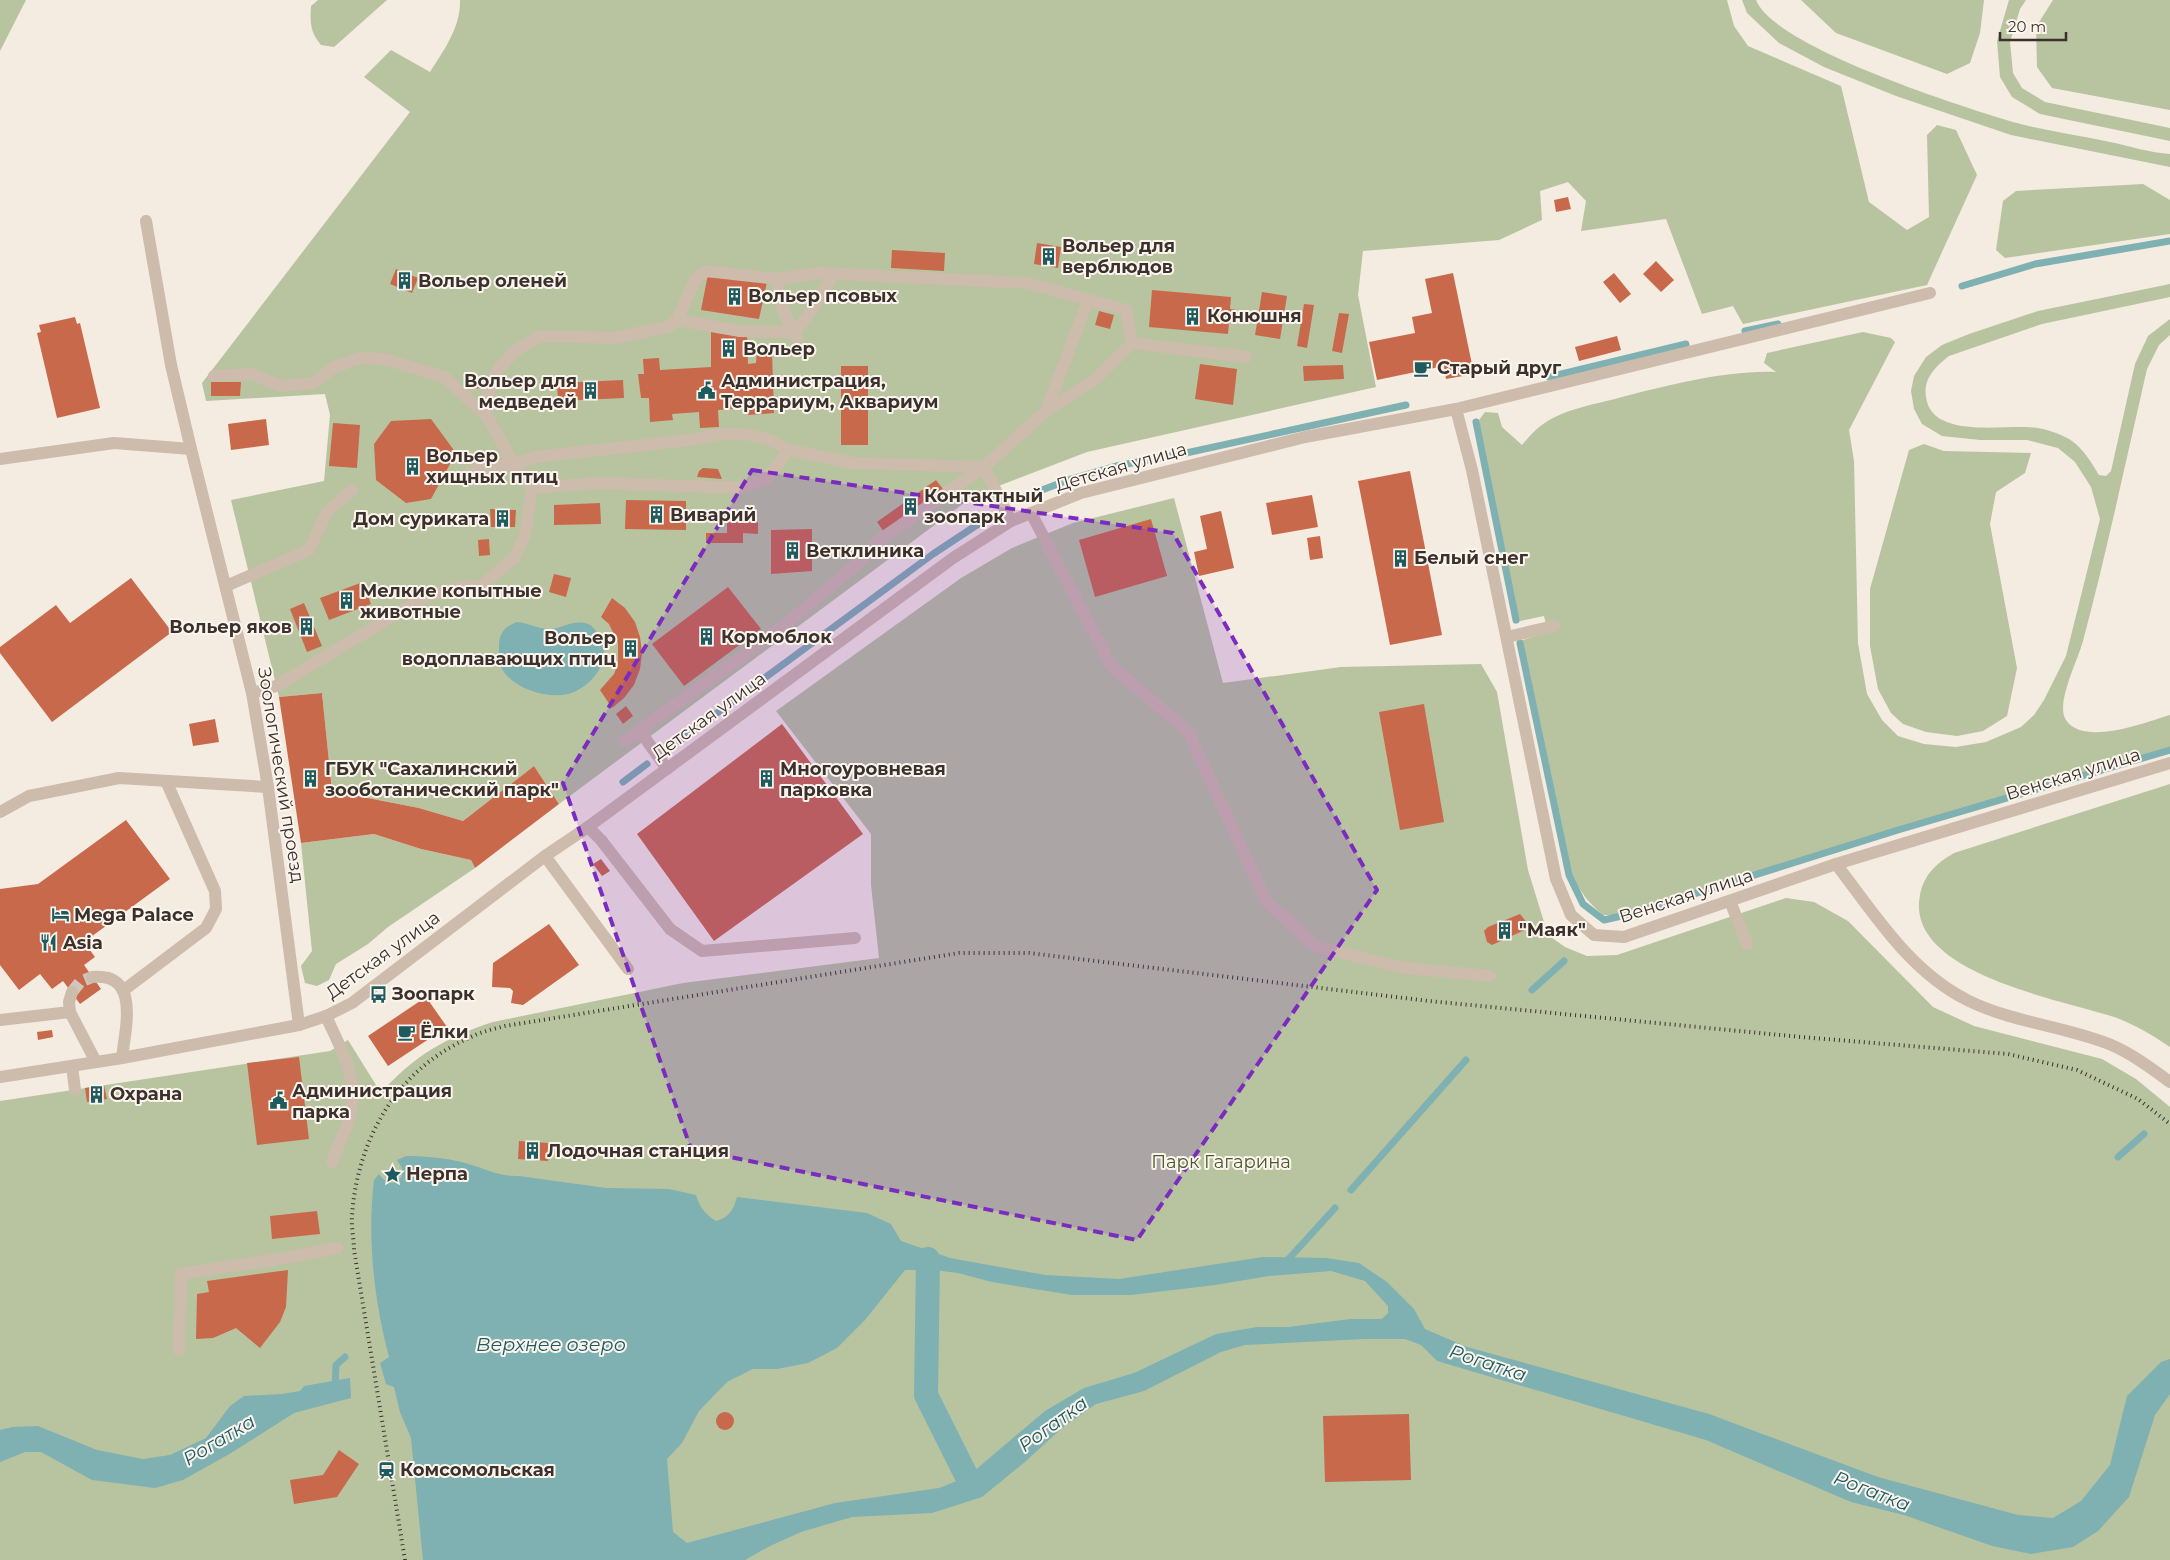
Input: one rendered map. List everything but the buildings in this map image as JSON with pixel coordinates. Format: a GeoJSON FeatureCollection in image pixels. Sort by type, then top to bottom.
{"type":"FeatureCollection","features":[{"type":"Feature","properties":{"kind":"street","name":"Зоологический проезд"},"geometry":{"type":"LineString","coordinates":[[146,221],[171,365],[252,693],[268,787],[299,1025]]}},
{"type":"Feature","properties":{"kind":"street"},"geometry":{"type":"LineString","coordinates":[[488,416],[488,395],[496,372],[515,350],[540,336],[614,338],[668,327],[676,320],[696,280],[706,271],[778,279],[819,273],[1027,283],[1126,310],[1132,343]]}},
{"type":"Feature","properties":{"kind":"street"},"geometry":{"type":"LineString","coordinates":[[796,336],[818,297],[835,274]]}},
{"type":"Feature","properties":{"kind":"street"},"geometry":{"type":"LineString","coordinates":[[778,279],[778,298],[783,314],[796,336]]}},
{"type":"Feature","properties":{"kind":"street","name":"Детская улица"},"geometry":{"type":"LineString","coordinates":[[0,1077],[122,1058],[299,1025],[326,1016],[352,1003],[545,856],[588,827],[953,558],[1011,521],[1081,492],[1296,440],[1456,409],[1930,293]]}},
{"type":"Feature","properties":{"kind":"street"},"geometry":{"type":"LineString","coordinates":[[1046,411],[1088,300]]}},
{"type":"Feature","properties":{"kind":"street"},"geometry":{"type":"LineString","coordinates":[[676,320],[740,331],[796,336]]}},
{"type":"Feature","properties":{"kind":"street"},"geometry":{"type":"LineString","coordinates":[[1132,343],[1246,357]]}},
{"type":"Feature","properties":{"kind":"street"},"geometry":{"type":"LineString","coordinates":[[625,741],[784,626],[858,563],[881,540],[984,467],[1046,411],[1096,380],[1132,343]]}},
{"type":"Feature","properties":{"kind":"street"},"geometry":{"type":"LineString","coordinates":[[214,376],[252,374],[281,386],[314,383],[334,367],[360,358],[384,359],[444,377],[488,416],[514,464],[532,488],[525,535],[514,558],[481,586],[462,587],[428,595],[276,686],[252,693]]}},
{"type":"Feature","properties":{"kind":"street","name":"Венская улица"},"geometry":{"type":"LineString","coordinates":[[1456,409],[1472,470],[1556,879],[1571,915],[1594,935],[1624,937],[1836,864],[2170,762]]}},
{"type":"Feature","properties":{"kind":"street"},"geometry":{"type":"LineString","coordinates":[[471,471],[514,464],[535,457],[690,440],[721,434],[744,434],[768,439],[788,450],[853,463],[984,467]]}},
{"type":"Feature","properties":{"kind":"street"},"geometry":{"type":"LineString","coordinates":[[0,460],[114,443],[191,449]]}},
{"type":"Feature","properties":{"kind":"street"},"geometry":{"type":"LineString","coordinates":[[532,488],[600,483],[740,488],[767,478],[788,450]]}},
{"type":"Feature","properties":{"kind":"street"},"geometry":{"type":"LineString","coordinates":[[984,467],[1011,521]]}},
{"type":"Feature","properties":{"kind":"street"},"geometry":{"type":"LineString","coordinates":[[226,586],[309,550],[327,512],[352,490]]}},
{"type":"Feature","properties":{"kind":"street"},"geometry":{"type":"LineString","coordinates":[[1031,513],[1112,667],[1188,731],[1266,901],[1317,947],[1405,968],[1490,976]]}},
{"type":"Feature","properties":{"kind":"street"},"geometry":{"type":"LineString","coordinates":[[1506,637],[1554,626]]}},
{"type":"Feature","properties":{"kind":"street"},"geometry":{"type":"LineString","coordinates":[[640,731],[667,769]]}},
{"type":"Feature","properties":{"kind":"street"},"geometry":{"type":"LineString","coordinates":[[0,812],[29,796],[119,778],[268,787]]}},
{"type":"Feature","properties":{"kind":"street"},"geometry":{"type":"LineString","coordinates":[[124,990],[206,928],[216,909],[215,891],[166,781]]}},
{"type":"Feature","properties":{"kind":"street"},"geometry":{"type":"LineString","coordinates":[[588,827],[601,840],[670,929],[702,951],[855,938]]}},
{"type":"Feature","properties":{"kind":"street"},"geometry":{"type":"LineString","coordinates":[[545,856],[628,969]]}},
{"type":"Feature","properties":{"kind":"street"},"geometry":{"type":"LineString","coordinates":[[1836,864],[1910,958],[1940,984],[1968,1000],[2012,1016],[2109,1044],[2141,1061],[2170,1082]]}},
{"type":"Feature","properties":{"kind":"street"},"geometry":{"type":"LineString","coordinates":[[1730,901],[1746,944]]}},
{"type":"Feature","properties":{"kind":"street"},"geometry":{"type":"LineString","coordinates":[[92,977],[102,976],[116,981],[124,990],[128,1005],[122,1058]]}},
{"type":"Feature","properties":{"kind":"street"},"geometry":{"type":"LineString","coordinates":[[72,992],[69,1002],[70,1012],[96,1062]]}},
{"type":"Feature","properties":{"kind":"street"},"geometry":{"type":"LineString","coordinates":[[0,1020],[70,1012]]}},
{"type":"Feature","properties":{"kind":"street"},"geometry":{"type":"LineString","coordinates":[[326,1016],[347,1066],[353,1086],[352,1105],[332,1162]]}},
{"type":"Feature","properties":{"kind":"street"},"geometry":{"type":"LineString","coordinates":[[72,1066],[75,1090]]}},
{"type":"Feature","properties":{"kind":"street"},"geometry":{"type":"LineString","coordinates":[[179,1350],[181,1274],[337,1248]]}},
{"type":"Feature","properties":{"kind":"highlighted area"},"geometry":{"type":"Polygon","coordinates":[[[752,470],[1173,533],[1377,890],[1137,1240],[691,1149],[563,783],[752,470]]]}},
{"type":"Feature","properties":{"kind":"green space"},"geometry":{"type":"Polygon","coordinates":[[[0,0],[26,0],[0,51],[0,0]]]}},
{"type":"Feature","properties":{"kind":"green space"},"geometry":{"type":"Polygon","coordinates":[[[318,0],[387,0],[334,47],[321,45],[313,31],[311,6],[318,0]]]}},
{"type":"Feature","properties":{"kind":"green space"},"geometry":{"type":"Polygon","coordinates":[[[460,0],[1727,0],[1734,26],[1748,46],[1841,86],[1869,202],[1907,230],[1929,217],[1927,135],[1937,125],[1956,130],[1977,175],[1927,285],[1743,324],[1733,306],[1702,314],[1666,219],[1581,231],[1586,201],[1568,182],[1540,191],[1542,220],[1499,240],[1363,251],[1358,295],[1376,387],[1087,452],[975,495],[559,804],[534,766],[463,821],[419,808],[332,791],[322,693],[279,697],[231,500],[324,481],[330,415],[325,394],[206,401],[202,383],[410,112],[364,77],[391,50],[430,72],[455,29],[460,10],[460,0]]]}},
{"type":"Feature","properties":{"kind":"green space"},"geometry":{"type":"Polygon","coordinates":[[[1742,0],[1756,0],[1770,18],[1797,37],[1832,55],[1914,89],[2013,122],[2170,154],[2170,167],[2011,135],[1896,96],[1824,67],[1779,43],[1747,13],[1742,0]]]}},
{"type":"Feature","properties":{"kind":"green space"},"geometry":{"type":"Polygon","coordinates":[[[1801,0],[1984,0],[1980,33],[1970,63],[1947,74],[1836,33],[1801,0]]]}},
{"type":"Feature","properties":{"kind":"green space"},"geometry":{"type":"Polygon","coordinates":[[[2009,0],[2026,0],[2020,9],[2010,42],[2013,73],[2022,88],[2045,102],[2170,128],[2170,141],[2040,114],[2012,97],[2000,77],[1997,41],[2009,0]]]}},
{"type":"Feature","properties":{"kind":"green space"},"geometry":{"type":"Polygon","coordinates":[[[2053,0],[2170,0],[2170,110],[2052,88],[2037,67],[2036,27],[2053,0]]]}},
{"type":"Feature","properties":{"kind":"green space"},"geometry":{"type":"Polygon","coordinates":[[[2143,184],[2170,200],[2170,234],[2005,258],[1996,250],[2003,201],[2016,191],[2143,184]]]}},
{"type":"Feature","properties":{"kind":"green space"},"geometry":{"type":"Polygon","coordinates":[[[2170,284],[2170,297],[2042,324],[1949,356],[1928,379],[1926,397],[1931,410],[1940,418],[1952,424],[1982,428],[2030,427],[2055,432],[2075,443],[2099,475],[2106,476],[2111,471],[2135,364],[2148,336],[2170,319],[2170,335],[2159,345],[2147,369],[2092,607],[2083,641],[2068,682],[2063,713],[2066,720],[2075,728],[2086,732],[2100,732],[2131,727],[2170,715],[2170,752],[1899,830],[1630,915],[1603,915],[1595,908],[1577,885],[1563,847],[1520,641],[1548,632],[1544,616],[1516,622],[1482,446],[1479,420],[1485,412],[1498,413],[1502,427],[1522,445],[1549,420],[1584,407],[1654,389],[1716,376],[1776,372],[1764,363],[1767,353],[1863,332],[1891,338],[1895,342],[1849,430],[1854,461],[1858,643],[1867,694],[1882,720],[1898,736],[1924,744],[1956,747],[1986,742],[2021,727],[2034,715],[2044,700],[2066,656],[2100,519],[2091,487],[2075,462],[2058,448],[2027,440],[1980,440],[1942,436],[1922,424],[1914,409],[1911,391],[1914,376],[1926,357],[1942,345],[1969,334],[2038,311],[2170,284]]]}},
{"type":"Feature","properties":{"kind":"green space"},"geometry":{"type":"Polygon","coordinates":[[[1924,444],[1944,451],[2031,453],[2025,473],[1996,492],[1990,524],[2017,668],[2007,716],[1983,731],[1957,736],[1926,732],[1903,724],[1891,713],[1878,689],[1870,646],[1870,589],[1909,450],[1924,444]]]}},
{"type":"Feature","properties":{"kind":"green space","name":"Парк Гагарина"},"geometry":{"type":"Polygon","coordinates":[[[1174,498],[1223,683],[1341,667],[1481,664],[1497,692],[1528,870],[1548,935],[1565,947],[1587,956],[1617,955],[1786,898],[1814,902],[1848,921],[1933,1007],[1974,1026],[2102,1059],[2136,1079],[2170,1107],[2170,1560],[0,1560],[0,1101],[330,1051],[348,1040],[381,1093],[406,1068],[432,1049],[461,1034],[493,1022],[683,983],[879,958],[871,885],[871,834],[776,711],[961,578],[1012,548],[1073,523],[1174,498]]]}},
{"type":"Feature","properties":{"kind":"green space"},"geometry":{"type":"Polygon","coordinates":[[[2170,784],[2170,1047],[2144,1031],[2117,1018],[2028,992],[1993,979],[1962,964],[1937,945],[1922,922],[1920,895],[1925,881],[1937,865],[1954,853],[2170,784]]]}},
{"type":"Feature","properties":{"kind":"green space"},"geometry":{"type":"Polygon","coordinates":[[[374,834],[421,849],[471,860],[475,868],[388,927],[368,944],[336,964],[329,980],[317,986],[305,983],[301,966],[312,951],[301,843],[374,834]]]}},
{"type":"Feature","properties":{"kind":"water"},"geometry":{"type":"Polygon","coordinates":[[[517,622],[547,629],[577,623],[590,625],[598,634],[604,651],[600,668],[595,676],[582,688],[565,694],[556,695],[535,692],[515,683],[501,667],[499,661],[499,642],[501,634],[506,628],[517,622]]]}},
{"type":"Feature","properties":{"kind":"water","name":"Верхнее озеро"},"geometry":{"type":"Polygon","coordinates":[[[406,1156],[421,1156],[465,1163],[512,1176],[606,1188],[669,1189],[696,1195],[703,1210],[716,1221],[725,1217],[730,1212],[737,1197],[867,1213],[891,1224],[901,1241],[950,1258],[1045,1275],[1119,1279],[1263,1257],[1326,1258],[1359,1263],[1387,1282],[1414,1309],[1425,1329],[1467,1347],[1709,1414],[1878,1477],[2018,1515],[2053,1518],[2081,1501],[2110,1465],[2127,1396],[2161,1362],[2170,1359],[2170,1394],[2155,1415],[2129,1497],[2098,1531],[2073,1547],[2031,1554],[1992,1546],[1904,1515],[1851,1502],[1706,1440],[1437,1361],[1421,1345],[1405,1339],[1364,1339],[1245,1345],[1221,1352],[1144,1391],[1096,1404],[1062,1428],[982,1497],[932,1513],[852,1517],[801,1532],[745,1560],[423,1560],[411,1438],[400,1412],[394,1387],[386,1384],[380,1363],[389,1357],[379,1314],[373,1269],[371,1225],[374,1180],[379,1174],[387,1182],[396,1182],[402,1176],[402,1168],[397,1160],[406,1156]],[[905,1270],[865,1320],[837,1348],[808,1363],[777,1369],[753,1369],[727,1382],[699,1411],[682,1443],[667,1459],[673,1532],[687,1543],[835,1503],[939,1488],[967,1477],[1045,1411],[1084,1388],[1134,1373],[1216,1334],[1257,1327],[1288,1327],[1350,1319],[1382,1319],[1388,1313],[1388,1306],[1365,1281],[1331,1271],[1269,1276],[1215,1285],[1131,1295],[1072,1295],[933,1270],[905,1270]]]}},
{"type":"Feature","properties":{"kind":"water","name":"Рогатка"},"geometry":{"type":"Polygon","coordinates":[[[350,1378],[351,1398],[294,1413],[231,1453],[183,1480],[155,1488],[92,1480],[41,1452],[25,1452],[0,1462],[0,1430],[12,1427],[38,1426],[97,1450],[143,1459],[170,1455],[206,1438],[230,1406],[244,1396],[300,1391],[304,1386],[350,1378]]]}},
{"type":"Feature","properties":{"kind":"waterway"},"geometry":{"type":"LineString","coordinates":[[1962,286],[2035,264],[2170,241]]}},
{"type":"Feature","properties":{"kind":"waterway"},"geometry":{"type":"LineString","coordinates":[[1745,331],[1778,324]]}},
{"type":"Feature","properties":{"kind":"waterway"},"geometry":{"type":"LineString","coordinates":[[1549,377],[1686,344]]}},
{"type":"Feature","properties":{"kind":"waterway"},"geometry":{"type":"LineString","coordinates":[[1021,498],[1071,479],[1116,466],[1186,453],[1406,405]]}},
{"type":"Feature","properties":{"kind":"waterway"},"geometry":{"type":"LineString","coordinates":[[1476,422],[1516,620]]}},
{"type":"Feature","properties":{"kind":"waterway"},"geometry":{"type":"LineString","coordinates":[[679,741],[933,554],[989,517]]}},
{"type":"Feature","properties":{"kind":"waterway"},"geometry":{"type":"LineString","coordinates":[[1520,643],[1569,875],[1583,904],[1604,920],[1630,914],[1898,830],[2170,750]]}},
{"type":"Feature","properties":{"kind":"waterway"},"geometry":{"type":"LineString","coordinates":[[623,782],[647,764]]}},
{"type":"Feature","properties":{"kind":"waterway"},"geometry":{"type":"LineString","coordinates":[[1532,990],[1564,961]]}},
{"type":"Feature","properties":{"kind":"waterway"},"geometry":{"type":"LineString","coordinates":[[1351,1190],[1466,1060]]}},
{"type":"Feature","properties":{"kind":"waterway"},"geometry":{"type":"LineString","coordinates":[[2118,1157],[2144,1134]]}},
{"type":"Feature","properties":{"kind":"waterway"},"geometry":{"type":"LineString","coordinates":[[1285,1263],[1335,1208]]}},
{"type":"Feature","properties":{"kind":"waterway"},"geometry":{"type":"LineString","coordinates":[[928,1259],[926,1395],[972,1487]]}},
{"type":"Feature","properties":{"kind":"waterway"},"geometry":{"type":"LineString","coordinates":[[335,1390],[336,1365],[345,1357]]}},
{"type":"Feature","properties":{"kind":"tunnel"},"geometry":{"type":"LineString","coordinates":[[72,992],[80,982],[92,977]]}},
{"type":"Feature","properties":{"kind":"railway"},"geometry":{"type":"LineString","coordinates":[[405,1560],[354,1250],[352,1220],[356,1188],[362,1160],[372,1134],[385,1110],[402,1088],[421,1068],[444,1051],[478,1034],[505,1026],[959,953],[1029,953],[1429,1001],[1801,1037],[2008,1054],[2077,1070],[2138,1099],[2170,1124]]}},
{"type":"Feature","properties":{"kind":"place","name":"Вольер для верблюдов"},"geometry":{"type":"Point","coordinates":[1048,256]}},
{"type":"Feature","properties":{"kind":"place","name":"Вольер оленей"},"geometry":{"type":"Point","coordinates":[404,281]}},
{"type":"Feature","properties":{"kind":"place","name":"Вольер псовых"},"geometry":{"type":"Point","coordinates":[734,296]}},
{"type":"Feature","properties":{"kind":"place","name":"Конюшня"},"geometry":{"type":"Point","coordinates":[1193,316]}},
{"type":"Feature","properties":{"kind":"place","name":"Вольер"},"geometry":{"type":"Point","coordinates":[729,349]}},
{"type":"Feature","properties":{"kind":"place","name":"Старый друг"},"geometry":{"type":"Point","coordinates":[1423,368]}},
{"type":"Feature","properties":{"kind":"place","name":"Вольер для медведей"},"geometry":{"type":"Point","coordinates":[591,391]}},
{"type":"Feature","properties":{"kind":"place","name":"Администрация, Террариум, Аквариум"},"geometry":{"type":"Point","coordinates":[707,391]}},
{"type":"Feature","properties":{"kind":"place","name":"Вольер хищных птиц"},"geometry":{"type":"Point","coordinates":[412,466]}},
{"type":"Feature","properties":{"kind":"place","name":"Контактный зоопарк"},"geometry":{"type":"Point","coordinates":[910,506]}},
{"type":"Feature","properties":{"kind":"place","name":"Виварий"},"geometry":{"type":"Point","coordinates":[656,515]}},
{"type":"Feature","properties":{"kind":"place","name":"Дом суриката"},"geometry":{"type":"Point","coordinates":[503,519]}},
{"type":"Feature","properties":{"kind":"place","name":"Ветклиника"},"geometry":{"type":"Point","coordinates":[792,551]}},
{"type":"Feature","properties":{"kind":"place","name":"Белый снег"},"geometry":{"type":"Point","coordinates":[1400,558]}},
{"type":"Feature","properties":{"kind":"place","name":"Мелкие копытные животные"},"geometry":{"type":"Point","coordinates":[346,601]}},
{"type":"Feature","properties":{"kind":"place","name":"Вольер яков"},"geometry":{"type":"Point","coordinates":[306,627]}},
{"type":"Feature","properties":{"kind":"place","name":"Кормоблок"},"geometry":{"type":"Point","coordinates":[707,637]}},
{"type":"Feature","properties":{"kind":"place","name":"Вольер водоплавающих птиц"},"geometry":{"type":"Point","coordinates":[630,648]}},
{"type":"Feature","properties":{"kind":"place","name":"ГБУК \"Сахалинский зооботанический парк\""},"geometry":{"type":"Point","coordinates":[311,779]}},
{"type":"Feature","properties":{"kind":"place","name":"Многоуровневая парковка"},"geometry":{"type":"Point","coordinates":[766,779]}},
{"type":"Feature","properties":{"kind":"place","name":"Mega Palace"},"geometry":{"type":"Point","coordinates":[60,915]}},
{"type":"Feature","properties":{"kind":"place","name":"\"Маяк\""},"geometry":{"type":"Point","coordinates":[1505,930]}},
{"type":"Feature","properties":{"kind":"place","name":"Asia"},"geometry":{"type":"Point","coordinates":[49,943]}},
{"type":"Feature","properties":{"kind":"place","name":"Зоопарк"},"geometry":{"type":"Point","coordinates":[378,994]}},
{"type":"Feature","properties":{"kind":"place","name":"Ёлки"},"geometry":{"type":"Point","coordinates":[406,1032]}},
{"type":"Feature","properties":{"kind":"place","name":"Охрана"},"geometry":{"type":"Point","coordinates":[96,1094]}},
{"type":"Feature","properties":{"kind":"place","name":"Администрация парка"},"geometry":{"type":"Point","coordinates":[278,1101]}},
{"type":"Feature","properties":{"kind":"place","name":"Лодочная станция"},"geometry":{"type":"Point","coordinates":[533,1151]}},
{"type":"Feature","properties":{"kind":"place","name":"Нерпа"},"geometry":{"type":"Point","coordinates":[392,1174]}},
{"type":"Feature","properties":{"kind":"place","name":"Комсомольская"},"geometry":{"type":"Point","coordinates":[386,1470]}}]}
